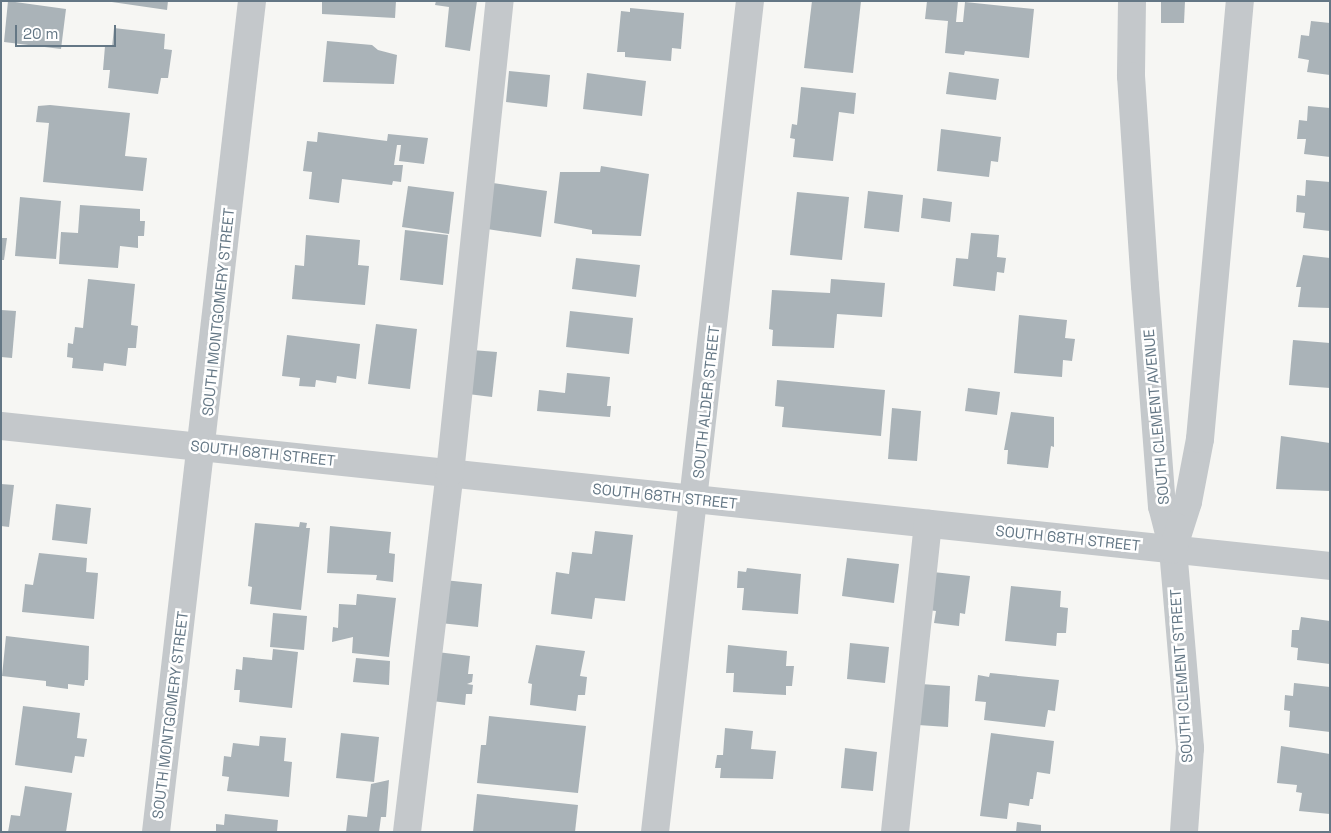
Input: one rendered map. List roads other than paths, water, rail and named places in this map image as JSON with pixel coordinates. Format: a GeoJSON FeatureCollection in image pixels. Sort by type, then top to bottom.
{"type":"FeatureCollection","features":[{"type":"Feature","properties":{"kind":"street","name":"SOUTH MONTGOMERY STREET"},"geometry":{"type":"LineString","coordinates":[[156,832],[202,447],[252,1]]}},
{"type":"Feature","properties":{"kind":"street"},"geometry":{"type":"LineString","coordinates":[[408,832],[450,473],[500,1]]}},
{"type":"Feature","properties":{"kind":"street","name":"SOUTH ALDER STREET"},"geometry":{"type":"LineString","coordinates":[[655,832],[695,499],[750,1]]}},
{"type":"Feature","properties":{"kind":"street","name":"SOUTH CLEMENT AVENUE"},"geometry":{"type":"LineString","coordinates":[[1132,1],[1131,76],[1145,286],[1162,506],[1173,549]]}},
{"type":"Feature","properties":{"kind":"street","name":"SOUTH CLEMENT AVENUE"},"geometry":{"type":"LineString","coordinates":[[1173,549],[1188,502],[1200,439],[1240,1]]}},
{"type":"Feature","properties":{"kind":"street","name":"SOUTH 68TH STREET"},"geometry":{"type":"LineString","coordinates":[[1,426],[1330,566]]}},
{"type":"Feature","properties":{"kind":"street"},"geometry":{"type":"LineString","coordinates":[[895,832],[928,524]]}},
{"type":"Feature","properties":{"kind":"street","name":"SOUTH CLEMENT STREET"},"geometry":{"type":"LineString","coordinates":[[1173,549],[1190,748],[1184,832]]}}]}
